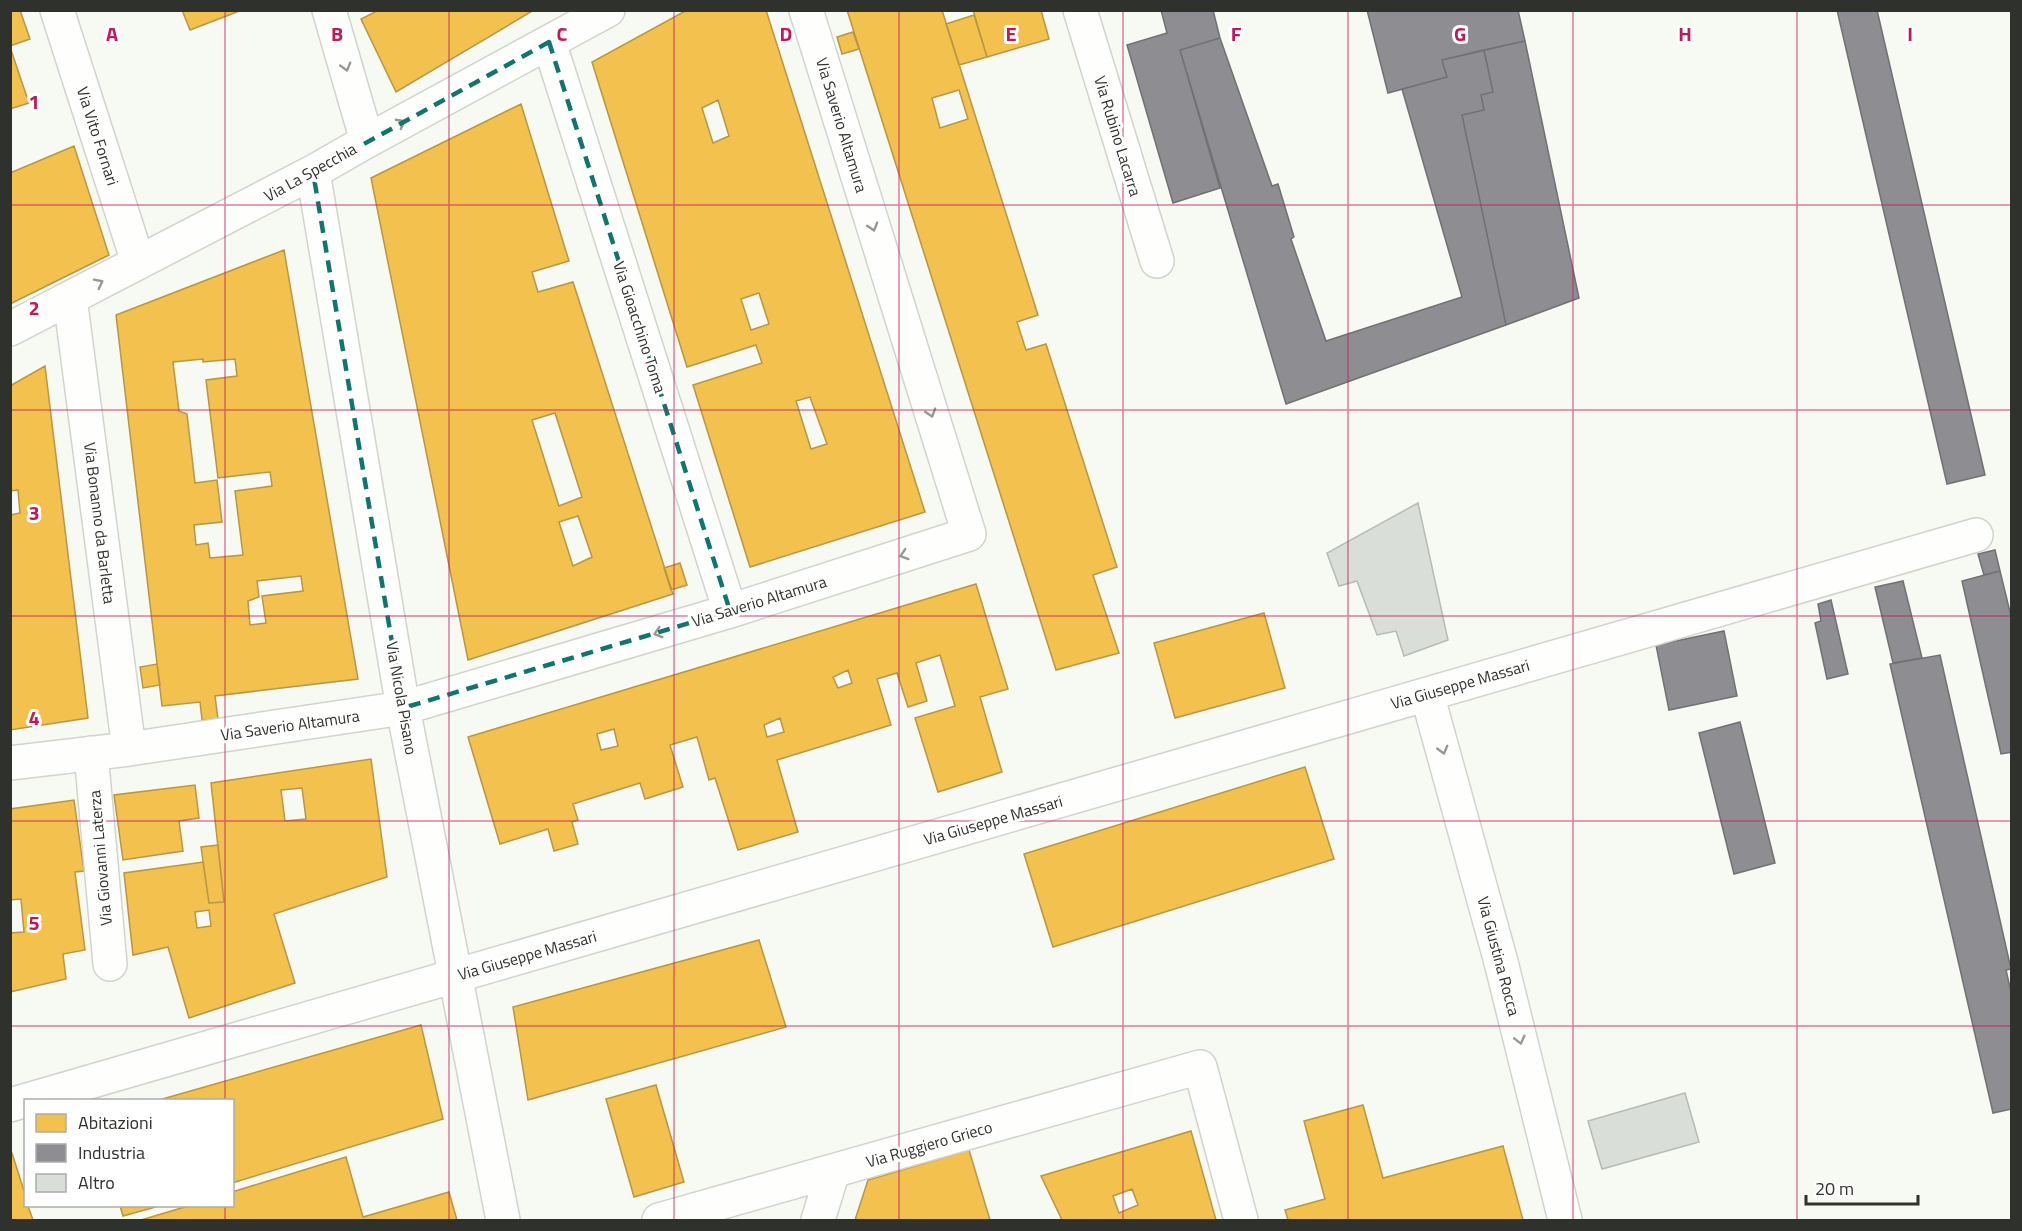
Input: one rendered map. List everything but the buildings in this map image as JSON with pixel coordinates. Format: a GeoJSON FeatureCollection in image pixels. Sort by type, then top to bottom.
{"type":"FeatureCollection","features":[{"type":"Feature","properties":{"kind":"street","name":"Via Vito Fornari"},"geometry":{"type":"LineString","coordinates":[[57,10],[138,262]]}},
{"type":"Feature","properties":{"kind":"street"},"geometry":{"type":"LineString","coordinates":[[329,10],[368,141]]}},
{"type":"Feature","properties":{"kind":"street","name":"Via La Specchia"},"geometry":{"type":"LineString","coordinates":[[10,329],[313,172],[608,10]]}},
{"type":"Feature","properties":{"kind":"street","name":"Via Saverio Altamura"},"geometry":{"type":"LineString","coordinates":[[10,763],[403,708],[730,611],[969,534],[806,10]]}},
{"type":"Feature","properties":{"kind":"street","name":"Via Rubino Lacarra"},"geometry":{"type":"LineString","coordinates":[[1080,10],[1156,261]]}},
{"type":"Feature","properties":{"kind":"street","name":"Via Gioacchino Toma"},"geometry":{"type":"LineString","coordinates":[[549,42],[730,611]]}},
{"type":"Feature","properties":{"kind":"street","name":"Via Nicola Pisano"},"geometry":{"type":"LineString","coordinates":[[313,172],[403,708],[503,1221]]}},
{"type":"Feature","properties":{"kind":"street","name":"Via Bonanno da Barletta"},"geometry":{"type":"LineString","coordinates":[[70,298],[129,748]]}},
{"type":"Feature","properties":{"kind":"street","name":"Via Giuseppe Massari"},"geometry":{"type":"LineString","coordinates":[[31,1099],[1976,535]]}},
{"type":"Feature","properties":{"kind":"street","name":"Via Giustina Rocca"},"geometry":{"type":"LineString","coordinates":[[1427,694],[1501,962],[1565,1221]]}},
{"type":"Feature","properties":{"kind":"street","name":"Via Giovanni Laterza"},"geometry":{"type":"LineString","coordinates":[[91,753],[110,964]]}},
{"type":"Feature","properties":{"kind":"street","name":"Via Ruggiero Grieco"},"geometry":{"type":"LineString","coordinates":[[659,1221],[1200,1067],[1241,1221]]}},
{"type":"Feature","properties":{"kind":"street"},"geometry":{"type":"LineString","coordinates":[[818,1221],[833,1171]]}},
{"type":"Feature","properties":{"kind":"highlighted area"},"geometry":{"type":"Polygon","coordinates":[[[549,42],[730,611],[403,708],[313,172],[549,42]]]}}]}
